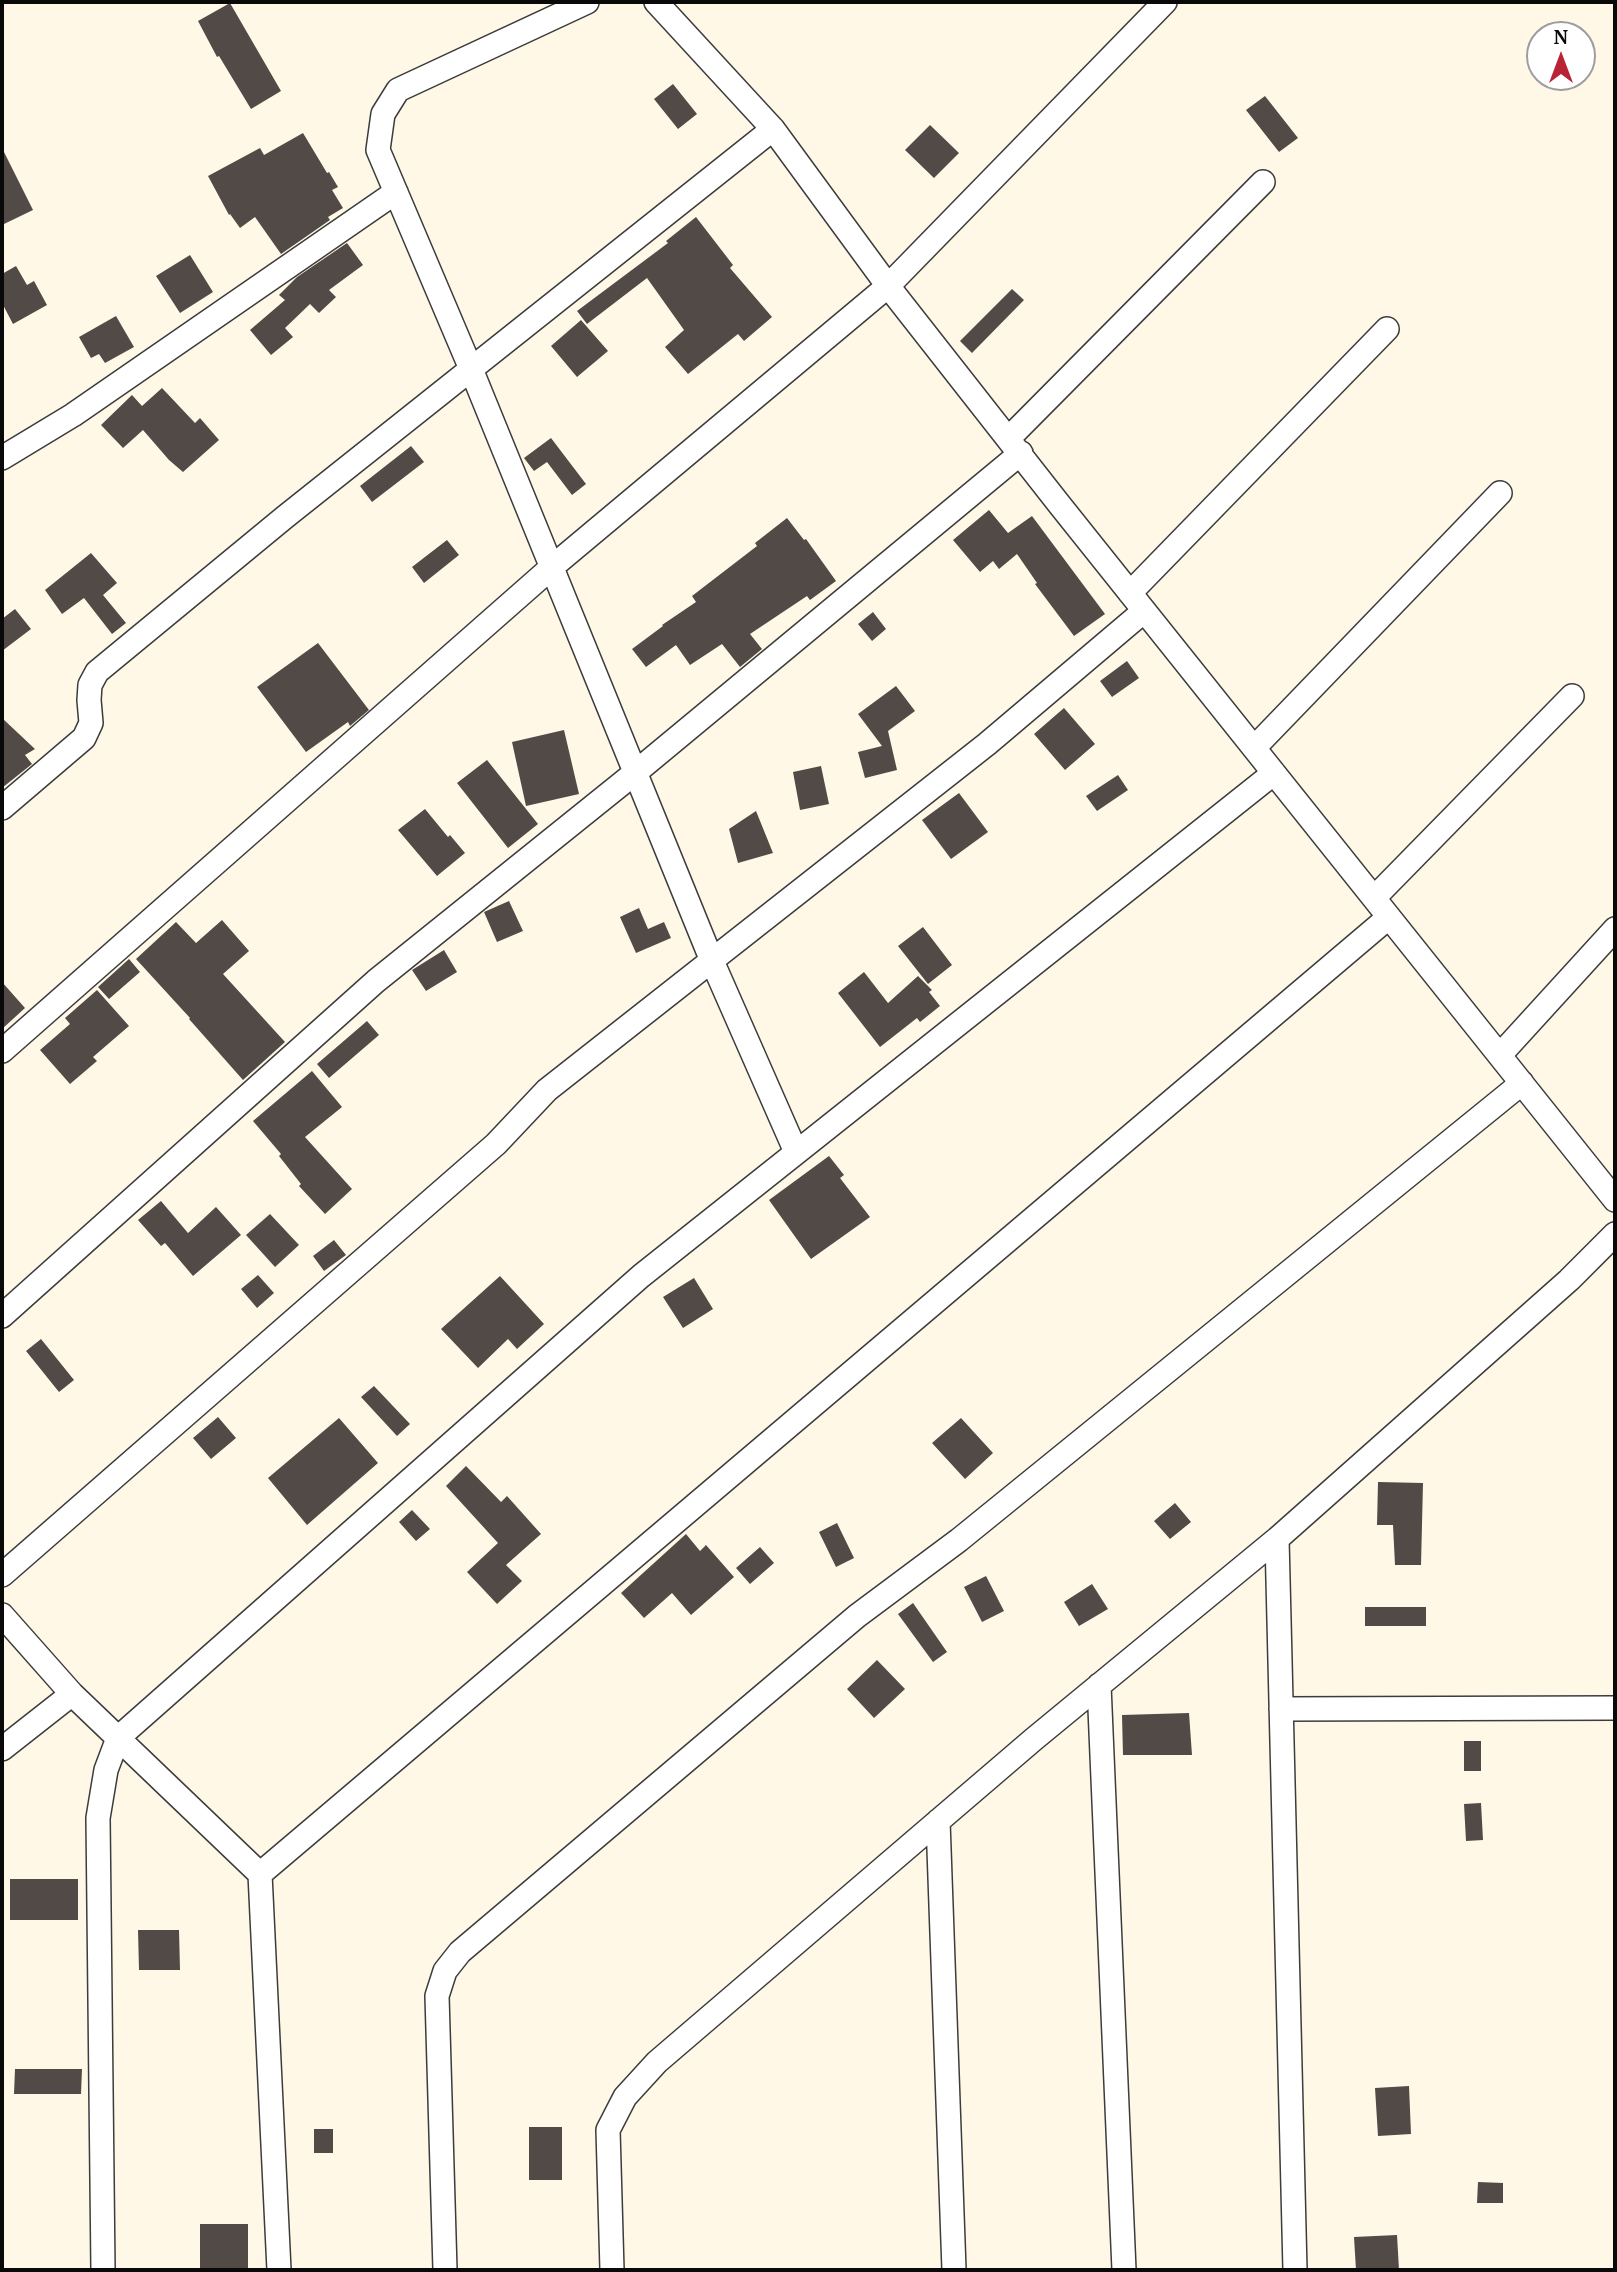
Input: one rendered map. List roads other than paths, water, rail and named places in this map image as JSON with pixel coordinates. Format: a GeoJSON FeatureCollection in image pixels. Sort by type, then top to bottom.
{"type":"FeatureCollection","features":[{"type":"Feature","properties":{"kind":"street"},"geometry":{"type":"LineString","coordinates":[[587,2],[398,90],[383,114],[377,149],[471,369],[712,961],[796,1152]]}},
{"type":"Feature","properties":{"kind":"street"},"geometry":{"type":"LineString","coordinates":[[656,2],[773,129],[888,286],[1615,1200]]}},
{"type":"Feature","properties":{"kind":"street"},"geometry":{"type":"LineString","coordinates":[[2,1051],[552,567],[888,286],[1165,2]]}},
{"type":"Feature","properties":{"kind":"street"},"geometry":{"type":"LineString","coordinates":[[2,808],[84,738],[92,723],[89,693],[97,672],[285,517],[773,129]]}},
{"type":"Feature","properties":{"kind":"street"},"geometry":{"type":"LineString","coordinates":[[2,1316],[376,981],[636,772],[1015,445],[1263,182]]}},
{"type":"Feature","properties":{"kind":"street"},"geometry":{"type":"LineString","coordinates":[[2,458],[73,415],[396,192]]}},
{"type":"Feature","properties":{"kind":"street"},"geometry":{"type":"LineString","coordinates":[[2,1575],[496,1144],[547,1090],[988,744],[1137,602],[1388,329]]}},
{"type":"Feature","properties":{"kind":"street"},"geometry":{"type":"LineString","coordinates":[[1254,748],[1500,493]]}},
{"type":"Feature","properties":{"kind":"street"},"geometry":{"type":"LineString","coordinates":[[1374,898],[1572,696]]}},
{"type":"Feature","properties":{"kind":"street"},"geometry":{"type":"LineString","coordinates":[[103,2270],[98,1818],[106,1770],[118,1738],[641,1276],[1274,773]]}},
{"type":"Feature","properties":{"kind":"street"},"geometry":{"type":"LineString","coordinates":[[260,1874],[1389,917]]}},
{"type":"Feature","properties":{"kind":"street"},"geometry":{"type":"LineString","coordinates":[[1500,1055],[1615,929]]}},
{"type":"Feature","properties":{"kind":"street"},"geometry":{"type":"LineString","coordinates":[[445,2270],[437,1996],[444,1971],[460,1952],[857,1616],[959,1540],[1522,1083]]}},
{"type":"Feature","properties":{"kind":"street"},"geometry":{"type":"LineString","coordinates":[[612,2270],[608,2130],[625,2097],[657,2062],[1099,1685],[1277,1539],[1569,1280],[1615,1234]]}},
{"type":"Feature","properties":{"kind":"street"},"geometry":{"type":"LineString","coordinates":[[1277,1539],[1295,2270]]}},
{"type":"Feature","properties":{"kind":"street"},"geometry":{"type":"LineString","coordinates":[[2,1615],[72,1694],[260,1874],[279,2270]]}},
{"type":"Feature","properties":{"kind":"street"},"geometry":{"type":"LineString","coordinates":[[1099,1685],[1124,2270]]}},
{"type":"Feature","properties":{"kind":"street"},"geometry":{"type":"LineString","coordinates":[[2,1749],[72,1694]]}},
{"type":"Feature","properties":{"kind":"street"},"geometry":{"type":"LineString","coordinates":[[1281,1709],[1615,1708]]}},
{"type":"Feature","properties":{"kind":"street"},"geometry":{"type":"LineString","coordinates":[[939,1821],[954,2270]]}}]}
